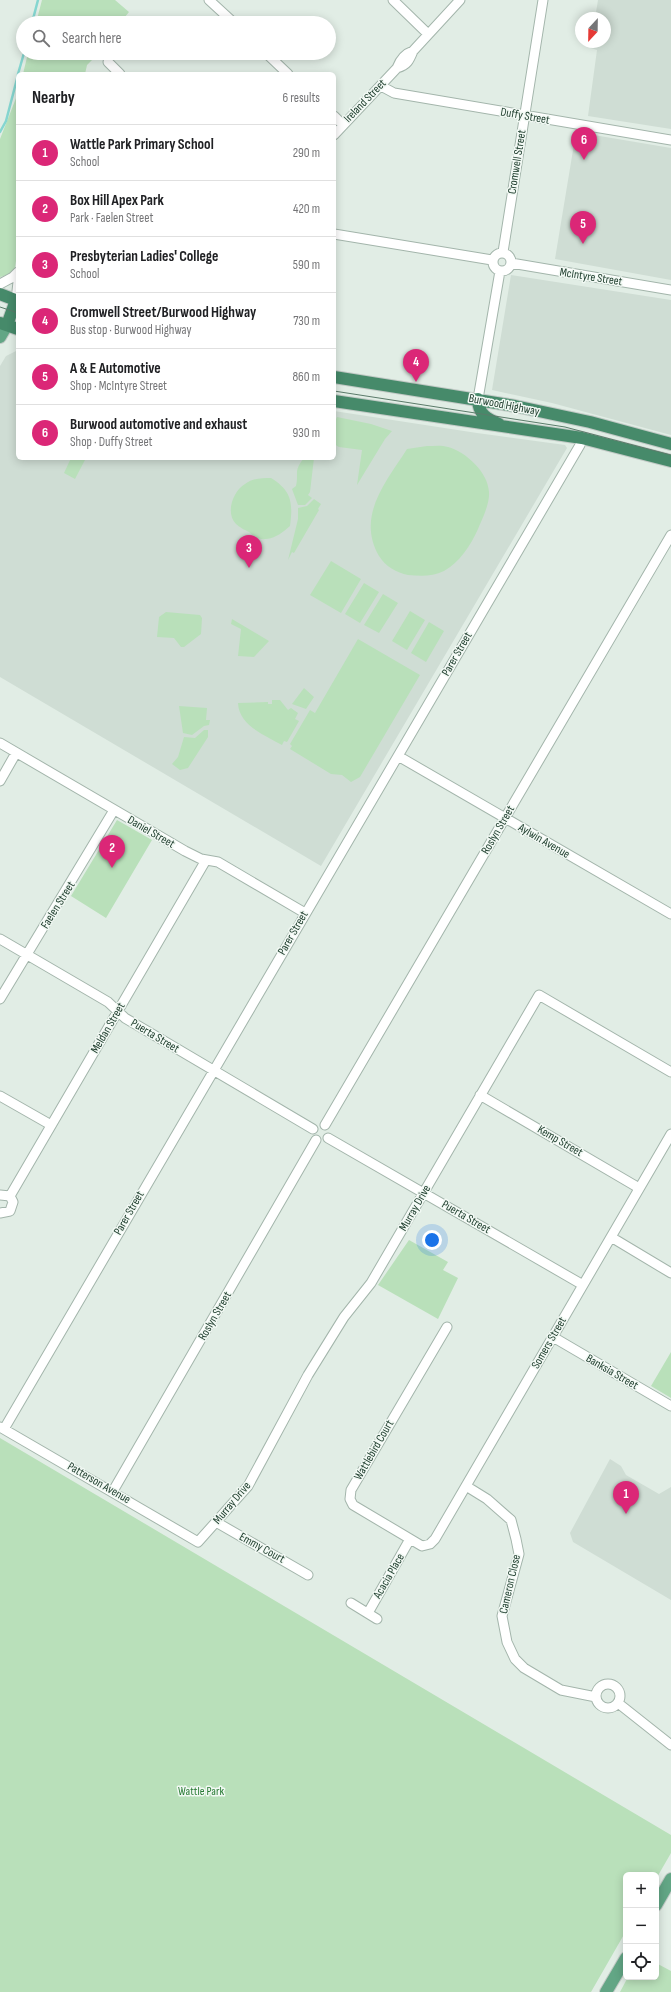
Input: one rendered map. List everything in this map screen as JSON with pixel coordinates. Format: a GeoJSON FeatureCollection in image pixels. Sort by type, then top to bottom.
{"type":"FeatureCollection","features":[{"type":"Feature","properties":{"kind":"highway"},"geometry":{"type":"LineString","coordinates":[[0,294],[16,301]]}},
{"type":"Feature","properties":{"kind":"highway"},"geometry":{"type":"LineString","coordinates":[[8,326],[16,304]]}},
{"type":"Feature","properties":{"kind":"highway","name":"Burwood Highway"},"geometry":{"type":"LineString","coordinates":[[336,377],[478,399],[590,422],[671,444]]}},
{"type":"Feature","properties":{"kind":"highway"},"geometry":{"type":"LineString","coordinates":[[478,399],[479,409],[483,414],[491,420],[514,429]]}},
{"type":"Feature","properties":{"kind":"highway","name":"Burwood Highway"},"geometry":{"type":"LineString","coordinates":[[336,401],[582,438],[671,460]]}},
{"type":"Feature","properties":{"kind":"highway"},"geometry":{"type":"LineString","coordinates":[[582,438],[590,422]]}},
{"type":"Feature","properties":{"kind":"main road"},"geometry":{"type":"LineString","coordinates":[[0,338],[8,326]]}},
{"type":"Feature","properties":{"kind":"main road"},"geometry":{"type":"LineString","coordinates":[[659,1900],[671,1879]]}},
{"type":"Feature","properties":{"kind":"main road"},"geometry":{"type":"LineString","coordinates":[[606,1992],[623,1963]]}},
{"type":"Feature","properties":{"kind":"street"},"geometry":{"type":"LineString","coordinates":[[209,0],[226,16]]}},
{"type":"Feature","properties":{"kind":"street"},"geometry":{"type":"LineString","coordinates":[[393,0],[428,34]]}},
{"type":"Feature","properties":{"kind":"street","name":"Ireland Street"},"geometry":{"type":"LineString","coordinates":[[336,133],[397,68],[400,60],[407,53],[412,51],[460,0]]}},
{"type":"Feature","properties":{"kind":"street","name":"Cromwell Street"},"geometry":{"type":"LineString","coordinates":[[502,252],[543,0]]}},
{"type":"Feature","properties":{"kind":"street"},"geometry":{"type":"LineString","coordinates":[[273,60],[286,72]]}},
{"type":"Feature","properties":{"kind":"street"},"geometry":{"type":"LineString","coordinates":[[108,62],[118,72]]}},
{"type":"Feature","properties":{"kind":"street","name":"Duffy Street"},"geometry":{"type":"LineString","coordinates":[[381,86],[394,93],[671,140]]}},
{"type":"Feature","properties":{"kind":"street"},"geometry":{"type":"LineString","coordinates":[[336,118],[343,125]]}},
{"type":"Feature","properties":{"kind":"street"},"geometry":{"type":"LineString","coordinates":[[336,234],[492,260]]}},
{"type":"Feature","properties":{"kind":"street"},"geometry":{"type":"LineString","coordinates":[[502,252],[508,255],[511,263],[508,269],[500,271],[494,268],[492,260],[495,255],[502,252]]}},
{"type":"Feature","properties":{"kind":"street","name":"McIntyre Street"},"geometry":{"type":"LineString","coordinates":[[511,263],[671,290]]}},
{"type":"Feature","properties":{"kind":"street"},"geometry":{"type":"LineString","coordinates":[[478,399],[500,271]]}},
{"type":"Feature","properties":{"kind":"street"},"geometry":{"type":"LineString","coordinates":[[0,284],[16,274]]}},
{"type":"Feature","properties":{"kind":"street","name":"Parer Street"},"geometry":{"type":"LineString","coordinates":[[2,1428],[398,756],[576,452],[582,438]]}},
{"type":"Feature","properties":{"kind":"street","name":"Roslyn Street"},"geometry":{"type":"LineString","coordinates":[[326,1125],[671,535]]}},
{"type":"Feature","properties":{"kind":"street","name":"Daniel Street"},"geometry":{"type":"LineString","coordinates":[[0,743],[185,851],[206,860],[218,862],[305,912]]}},
{"type":"Feature","properties":{"kind":"street"},"geometry":{"type":"LineString","coordinates":[[0,781],[16,753]]}},
{"type":"Feature","properties":{"kind":"street","name":"Aylwin Avenue"},"geometry":{"type":"LineString","coordinates":[[398,756],[671,914]]}},
{"type":"Feature","properties":{"kind":"street","name":"Faelen Street"},"geometry":{"type":"LineString","coordinates":[[0,999],[114,810]]}},
{"type":"Feature","properties":{"kind":"street","name":"Meldan Street"},"geometry":{"type":"LineString","coordinates":[[10,1196],[206,860]]}},
{"type":"Feature","properties":{"kind":"street","name":"Puerta Street"},"geometry":{"type":"LineString","coordinates":[[0,939],[108,1002],[125,1018],[313,1129]]}},
{"type":"Feature","properties":{"kind":"street","name":"Murray Drive"},"geometry":{"type":"LineString","coordinates":[[198,1542],[248,1486],[308,1375],[344,1317],[371,1282],[538,995],[671,1072]]}},
{"type":"Feature","properties":{"kind":"street","name":"Kemp Street"},"geometry":{"type":"LineString","coordinates":[[480,1095],[639,1188]]}},
{"type":"Feature","properties":{"kind":"street"},"geometry":{"type":"LineString","coordinates":[[0,1096],[51,1125]]}},
{"type":"Feature","properties":{"kind":"street"},"geometry":{"type":"LineString","coordinates":[[320,1124],[326,1125],[329,1130],[328,1138],[324,1141],[316,1140],[312,1134],[313,1129],[320,1124]]}},
{"type":"Feature","properties":{"kind":"street","name":"Somers Street"},"geometry":{"type":"LineString","coordinates":[[422,1546],[430,1544],[435,1539],[671,1134]]}},
{"type":"Feature","properties":{"kind":"street","name":"Puerta Street"},"geometry":{"type":"LineString","coordinates":[[328,1138],[583,1285]]}},
{"type":"Feature","properties":{"kind":"street","name":"Roslyn Street"},"geometry":{"type":"LineString","coordinates":[[113,1491],[316,1140]]}},
{"type":"Feature","properties":{"kind":"street"},"geometry":{"type":"LineString","coordinates":[[0,1195],[10,1196],[13,1202],[12,1209],[7,1213],[0,1213]]}},
{"type":"Feature","properties":{"kind":"street"},"geometry":{"type":"LineString","coordinates":[[611,1237],[671,1273]]}},
{"type":"Feature","properties":{"kind":"street","name":"Wattlebird Court"},"geometry":{"type":"LineString","coordinates":[[422,1546],[352,1505],[350,1499],[351,1490],[447,1327]]}},
{"type":"Feature","properties":{"kind":"street","name":"Banksia Street"},"geometry":{"type":"LineString","coordinates":[[553,1337],[671,1406]]}},
{"type":"Feature","properties":{"kind":"street","name":"Patterson Avenue"},"geometry":{"type":"LineString","coordinates":[[2,1428],[113,1491],[198,1542]]}},
{"type":"Feature","properties":{"kind":"street","name":"Cameron Close"},"geometry":{"type":"LineString","coordinates":[[466,1486],[487,1499],[511,1520],[519,1554],[502,1616],[507,1642],[515,1659],[524,1668],[560,1690],[596,1697]]}},
{"type":"Feature","properties":{"kind":"street","name":"Emmy Court"},"geometry":{"type":"LineString","coordinates":[[216,1522],[308,1574]]}},
{"type":"Feature","properties":{"kind":"street","name":"Acacia Place"},"geometry":{"type":"LineString","coordinates":[[368,1612],[410,1539]]}},
{"type":"Feature","properties":{"kind":"street","name":"Acacia Place"},"geometry":{"type":"LineString","coordinates":[[351,1603],[368,1612],[377,1619]]}},
{"type":"Feature","properties":{"kind":"street"},"geometry":{"type":"LineString","coordinates":[[609,1684],[614,1686],[619,1692],[618,1703],[613,1707],[606,1708],[599,1704],[596,1697],[600,1688],[609,1684]]}},
{"type":"Feature","properties":{"kind":"street"},"geometry":{"type":"LineString","coordinates":[[618,1703],[671,1744]]}},
{"type":"Feature","properties":{"kind":"shaded area"},"geometry":{"type":"Polygon","coordinates":[[[598,0],[671,0],[671,129],[588,116],[597,50],[591,48],[611,48],[611,12],[596,12],[598,0]]]}},
{"type":"Feature","properties":{"kind":"shaded area"},"geometry":{"type":"Polygon","coordinates":[[[576,132],[671,148],[671,280],[555,259],[576,132]]]}},
{"type":"Feature","properties":{"kind":"shaded area"},"geometry":{"type":"Polygon","coordinates":[[[511,275],[671,300],[671,435],[552,403],[492,390],[511,275]]]}},
{"type":"Feature","properties":{"kind":"shaded area"},"geometry":{"type":"Polygon","coordinates":[[[16,351],[16,460],[336,460],[336,411],[565,445],[567,448],[321,866],[0,677],[0,366],[6,356],[16,351]]]}},
{"type":"Feature","properties":{"kind":"shaded area"},"geometry":{"type":"Polygon","coordinates":[[[610,1459],[621,1466],[626,1475],[659,1494],[671,1487],[671,1600],[573,1542],[570,1533],[610,1459]]]}},
{"type":"Feature","properties":{"kind":"green space"},"geometry":{"type":"Polygon","coordinates":[[[42,0],[115,0],[129,12],[126,16],[38,16],[42,0]]]}},
{"type":"Feature","properties":{"kind":"green space"},"geometry":{"type":"Polygon","coordinates":[[[26,60],[92,60],[87,65],[85,72],[23,72],[26,60]]]}},
{"type":"Feature","properties":{"kind":"green space"},"geometry":{"type":"Polygon","coordinates":[[[16,98],[16,261],[14,273],[0,277],[0,139],[16,98]]]}},
{"type":"Feature","properties":{"kind":"green space"},"geometry":{"type":"Polygon","coordinates":[[[337,417],[371,424],[392,431],[385,439],[357,485],[362,450],[339,447],[336,445],[337,417]]]}},
{"type":"Feature","properties":{"kind":"green space"},"geometry":{"type":"Polygon","coordinates":[[[427,446],[448,447],[469,458],[485,477],[488,485],[489,497],[475,535],[464,553],[455,563],[444,571],[435,574],[422,576],[408,575],[400,573],[392,568],[379,556],[373,541],[371,527],[372,513],[376,500],[383,487],[407,449],[427,446]]]}},
{"type":"Feature","properties":{"kind":"green space"},"geometry":{"type":"Polygon","coordinates":[[[70,460],[85,460],[75,479],[64,473],[70,460]]]}},
{"type":"Feature","properties":{"kind":"green space"},"geometry":{"type":"Polygon","coordinates":[[[303,460],[314,460],[310,492],[308,495],[312,498],[305,505],[298,505],[292,489],[296,486],[297,469],[303,460]]]}},
{"type":"Feature","properties":{"kind":"green space"},"geometry":{"type":"Polygon","coordinates":[[[271,478],[283,488],[290,498],[290,526],[276,536],[261,539],[236,524],[231,514],[231,508],[234,497],[245,484],[254,479],[271,478]]]}},
{"type":"Feature","properties":{"kind":"green space"},"geometry":{"type":"Polygon","coordinates":[[[314,499],[321,504],[318,509],[319,510],[294,553],[292,552],[288,560],[298,519],[298,508],[307,506],[314,499]]]}},
{"type":"Feature","properties":{"kind":"green space"},"geometry":{"type":"Polygon","coordinates":[[[331,561],[361,579],[341,613],[310,595],[331,561]]]}},
{"type":"Feature","properties":{"kind":"green space"},"geometry":{"type":"Polygon","coordinates":[[[364,583],[379,592],[360,623],[345,614],[364,583]]]}},
{"type":"Feature","properties":{"kind":"green space"},"geometry":{"type":"Polygon","coordinates":[[[383,594],[398,603],[379,633],[364,625],[383,594]]]}},
{"type":"Feature","properties":{"kind":"green space"},"geometry":{"type":"Polygon","coordinates":[[[410,611],[425,620],[407,650],[392,641],[410,611]]]}},
{"type":"Feature","properties":{"kind":"green space"},"geometry":{"type":"Polygon","coordinates":[[[166,612],[200,615],[202,618],[201,634],[184,647],[181,647],[174,638],[157,637],[159,617],[166,612]]]}},
{"type":"Feature","properties":{"kind":"green space"},"geometry":{"type":"Polygon","coordinates":[[[232,619],[269,641],[254,657],[238,656],[241,629],[231,624],[232,619]]]}},
{"type":"Feature","properties":{"kind":"green space"},"geometry":{"type":"Polygon","coordinates":[[[429,622],[444,631],[426,662],[411,653],[429,622]]]}},
{"type":"Feature","properties":{"kind":"green space"},"geometry":{"type":"Polygon","coordinates":[[[358,639],[420,675],[360,777],[351,782],[342,775],[331,774],[290,749],[292,746],[290,744],[310,710],[315,713],[358,639]]]}},
{"type":"Feature","properties":{"kind":"green space"},"geometry":{"type":"Polygon","coordinates":[[[304,688],[314,697],[306,709],[292,704],[304,688]]]}},
{"type":"Feature","properties":{"kind":"green space"},"geometry":{"type":"Polygon","coordinates":[[[272,700],[280,700],[288,710],[291,708],[298,713],[295,719],[299,721],[287,742],[284,741],[282,745],[254,729],[243,718],[239,711],[238,703],[268,702],[268,704],[272,704],[272,700]]]}},
{"type":"Feature","properties":{"kind":"green space"},"geometry":{"type":"Polygon","coordinates":[[[179,706],[207,708],[206,720],[210,720],[209,725],[204,726],[192,735],[183,733],[179,706]]]}},
{"type":"Feature","properties":{"kind":"green space"},"geometry":{"type":"Polygon","coordinates":[[[204,730],[208,730],[208,737],[188,768],[180,770],[172,764],[178,757],[184,737],[195,738],[204,730]]]}},
{"type":"Feature","properties":{"kind":"green space"},"geometry":{"type":"Polygon","coordinates":[[[117,820],[152,840],[106,918],[71,896],[117,820]]]}},
{"type":"Feature","properties":{"kind":"green space"},"geometry":{"type":"Polygon","coordinates":[[[409,1240],[448,1262],[443,1270],[458,1278],[438,1319],[378,1285],[409,1240]]]}},
{"type":"Feature","properties":{"kind":"green space"},"geometry":{"type":"Polygon","coordinates":[[[671,1352],[671,1398],[651,1386],[671,1352]]]}},
{"type":"Feature","properties":{"kind":"green space","name":"Wattle Park"},"geometry":{"type":"Polygon","coordinates":[[[0,1438],[671,1835],[671,1853],[659,1874],[659,1872],[623,1872],[623,1936],[591,1992],[0,1992],[0,1438]]]}},
{"type":"Feature","properties":{"kind":"green space"},"geometry":{"type":"Polygon","coordinates":[[[659,1965],[671,1971],[671,1992],[620,1992],[626,1980],[659,1980],[659,1965]]]}},
{"type":"Feature","properties":{"kind":"waterway"},"geometry":{"type":"LineString","coordinates":[[34,16],[38,0]]}},
{"type":"Feature","properties":{"kind":"waterway"},"geometry":{"type":"LineString","coordinates":[[19,72],[22,60]]}},
{"type":"Feature","properties":{"kind":"waterway"},"geometry":{"type":"LineString","coordinates":[[0,132],[6,121],[16,83]]}},
{"type":"Feature","properties":{"kind":"tram line"},"geometry":{"type":"LineString","coordinates":[[0,307],[16,312]]}},
{"type":"Feature","properties":{"kind":"tram line"},"geometry":{"type":"LineString","coordinates":[[336,391],[565,427],[671,455]]}},
{"type":"Feature","properties":{"kind":"place","name":"Burwood automotive and exhaust"},"geometry":{"type":"Point","coordinates":[584,160]}},
{"type":"Feature","properties":{"kind":"place","name":"A & E Automotive"},"geometry":{"type":"Point","coordinates":[583,244]}},
{"type":"Feature","properties":{"kind":"place","name":"Cromwell Street/Burwood Highway"},"geometry":{"type":"Point","coordinates":[416,382]}},
{"type":"Feature","properties":{"kind":"place","name":"Presbyterian Ladies' College"},"geometry":{"type":"Point","coordinates":[249,568]}},
{"type":"Feature","properties":{"kind":"place","name":"Box Hill Apex Park"},"geometry":{"type":"Point","coordinates":[112,868]}},
{"type":"Feature","properties":{"kind":"place","name":"Wattle Park Primary School"},"geometry":{"type":"Point","coordinates":[626,1514]}}]}
